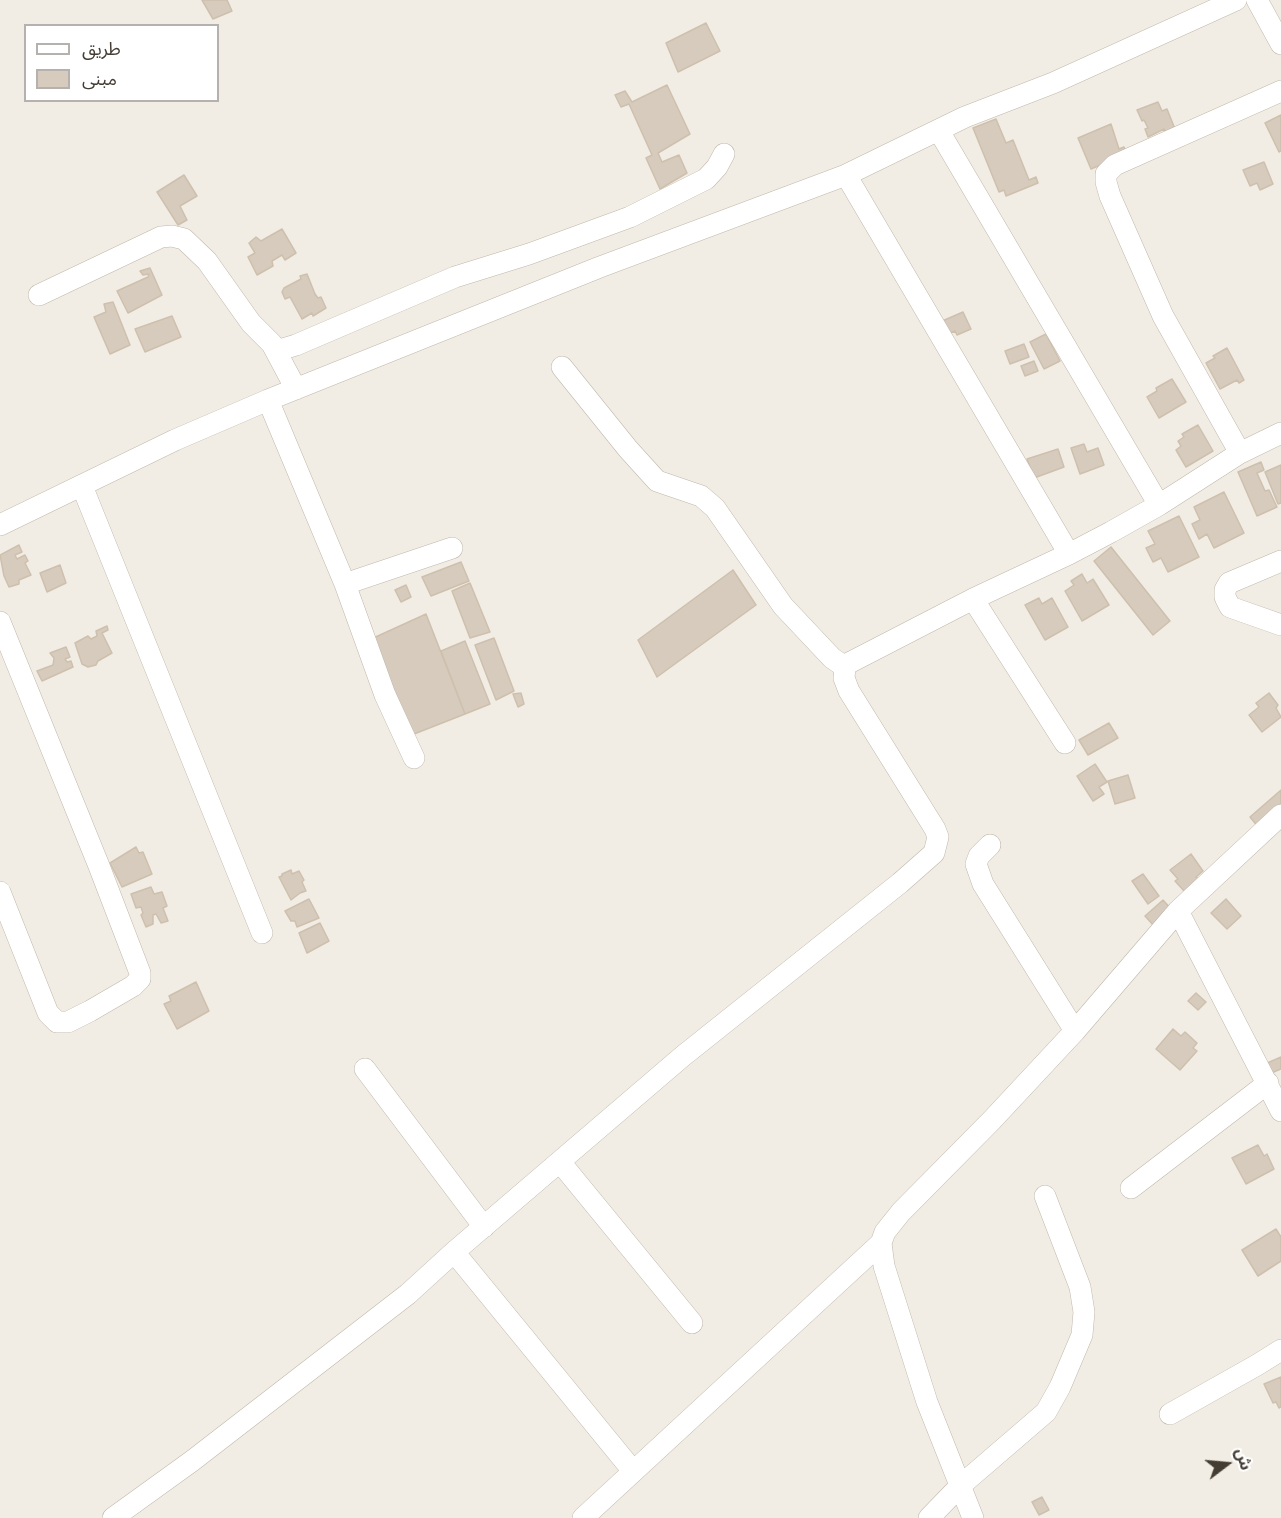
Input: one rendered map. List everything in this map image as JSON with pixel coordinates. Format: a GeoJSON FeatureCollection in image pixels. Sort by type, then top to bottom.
{"type":"FeatureCollection","features":[{"type":"Feature","properties":{"kind":"street"},"geometry":{"type":"LineString","coordinates":[[0,525],[175,440],[268,400],[600,267],[846,175],[965,117],[1053,83],[1236,0]]}},
{"type":"Feature","properties":{"kind":"street"},"geometry":{"type":"LineString","coordinates":[[1257,0],[1281,44]]}},
{"type":"Feature","properties":{"kind":"street"},"geometry":{"type":"LineString","coordinates":[[1240,453],[1163,316],[1110,196],[1106,174],[1115,165],[1281,91]]}},
{"type":"Feature","properties":{"kind":"street"},"geometry":{"type":"LineString","coordinates":[[939,130],[1159,505]]}},
{"type":"Feature","properties":{"kind":"street"},"geometry":{"type":"LineString","coordinates":[[276,351],[455,277],[538,251],[630,218],[706,179],[717,167],[724,154]]}},
{"type":"Feature","properties":{"kind":"street"},"geometry":{"type":"LineString","coordinates":[[846,175],[1069,554]]}},
{"type":"Feature","properties":{"kind":"street"},"geometry":{"type":"LineString","coordinates":[[39,295],[161,237],[172,236],[184,239],[196,249],[251,323],[268,339],[296,389]]}},
{"type":"Feature","properties":{"kind":"street"},"geometry":{"type":"LineString","coordinates":[[561,367],[657,481],[701,496],[715,508],[783,606],[832,658],[845,667]]}},
{"type":"Feature","properties":{"kind":"street"},"geometry":{"type":"LineString","coordinates":[[268,400],[345,584],[385,695],[414,758]]}},
{"type":"Feature","properties":{"kind":"street"},"geometry":{"type":"LineString","coordinates":[[113,1518],[192,1461],[408,1294],[683,1056],[900,883],[934,853],[938,837],[935,829],[849,691],[844,678],[845,667],[852,660],[1069,554],[1159,505],[1240,453],[1281,433]]}},
{"type":"Feature","properties":{"kind":"street"},"geometry":{"type":"LineString","coordinates":[[82,486],[262,933]]}},
{"type":"Feature","properties":{"kind":"street"},"geometry":{"type":"LineString","coordinates":[[345,584],[452,548]]}},
{"type":"Feature","properties":{"kind":"street"},"geometry":{"type":"LineString","coordinates":[[1281,561],[1229,583],[1225,590],[1225,597],[1230,607],[1281,625]]}},
{"type":"Feature","properties":{"kind":"street"},"geometry":{"type":"LineString","coordinates":[[973,599],[1065,743]]}},
{"type":"Feature","properties":{"kind":"street"},"geometry":{"type":"LineString","coordinates":[[0,622],[99,866],[140,978],[126,990],[90,1011],[68,1022],[57,1022],[48,1013],[0,892]]}},
{"type":"Feature","properties":{"kind":"street"},"geometry":{"type":"LineString","coordinates":[[583,1518],[880,1243],[885,1232],[901,1212],[992,1120],[1075,1031],[1178,911],[1281,815]]}},
{"type":"Feature","properties":{"kind":"street"},"geometry":{"type":"LineString","coordinates":[[990,845],[979,856],[976,864],[983,884],[1075,1031]]}},
{"type":"Feature","properties":{"kind":"street"},"geometry":{"type":"LineString","coordinates":[[1178,911],[1281,1111]]}},
{"type":"Feature","properties":{"kind":"street"},"geometry":{"type":"LineString","coordinates":[[365,1069],[484,1227]]}},
{"type":"Feature","properties":{"kind":"street"},"geometry":{"type":"LineString","coordinates":[[1131,1188],[1268,1083]]}},
{"type":"Feature","properties":{"kind":"street"},"geometry":{"type":"LineString","coordinates":[[560,1162],[692,1323]]}},
{"type":"Feature","properties":{"kind":"street"},"geometry":{"type":"LineString","coordinates":[[929,1518],[960,1486],[1046,1412],[1060,1387],[1082,1335],[1084,1312],[1080,1287],[1045,1196]]}},
{"type":"Feature","properties":{"kind":"street"},"geometry":{"type":"LineString","coordinates":[[880,1243],[884,1266],[927,1402],[973,1518]]}},
{"type":"Feature","properties":{"kind":"street"},"geometry":{"type":"LineString","coordinates":[[454,1252],[633,1471]]}},
{"type":"Feature","properties":{"kind":"street"},"geometry":{"type":"LineString","coordinates":[[1170,1414],[1281,1350]]}},
{"type":"Feature","properties":{"kind":"building"},"geometry":{"type":"Polygon","coordinates":[[[202,0],[227,0],[232,11],[213,19],[202,0]]]}},
{"type":"Feature","properties":{"kind":"building"},"geometry":{"type":"Polygon","coordinates":[[[706,23],[720,51],[678,72],[666,43],[706,23]]]}},
{"type":"Feature","properties":{"kind":"building"},"geometry":{"type":"Polygon","coordinates":[[[667,85],[690,134],[658,153],[662,162],[679,155],[687,173],[660,189],[646,158],[652,155],[629,104],[621,107],[615,95],[625,91],[632,102],[667,85]]]}},
{"type":"Feature","properties":{"kind":"building"},"geometry":{"type":"Polygon","coordinates":[[[1158,102],[1162,111],[1167,109],[1175,129],[1166,133],[1164,129],[1148,137],[1145,129],[1148,128],[1137,110],[1158,102]]]}},
{"type":"Feature","properties":{"kind":"building"},"geometry":{"type":"Polygon","coordinates":[[[1281,115],[1281,151],[1279,152],[1265,123],[1281,115]]]}},
{"type":"Feature","properties":{"kind":"building"},"geometry":{"type":"Polygon","coordinates":[[[996,119],[1006,143],[1013,140],[1029,180],[1036,177],[1038,183],[1006,196],[1004,190],[999,192],[973,128],[996,119]]]}},
{"type":"Feature","properties":{"kind":"building"},"geometry":{"type":"Polygon","coordinates":[[[1111,124],[1119,149],[1124,147],[1127,154],[1091,169],[1078,138],[1111,124]]]}},
{"type":"Feature","properties":{"kind":"building"},"geometry":{"type":"Polygon","coordinates":[[[1264,162],[1273,184],[1260,190],[1257,183],[1250,186],[1243,170],[1264,162]]]}},
{"type":"Feature","properties":{"kind":"building"},"geometry":{"type":"Polygon","coordinates":[[[184,175],[197,196],[180,206],[187,220],[178,225],[157,192],[184,175]]]}},
{"type":"Feature","properties":{"kind":"building"},"geometry":{"type":"Polygon","coordinates":[[[282,229],[296,253],[285,260],[282,255],[272,261],[273,266],[257,275],[248,257],[255,253],[249,243],[256,237],[261,241],[282,229]]]}},
{"type":"Feature","properties":{"kind":"building"},"geometry":{"type":"Polygon","coordinates":[[[150,268],[162,295],[128,313],[117,291],[148,277],[149,274],[143,275],[140,271],[150,268]]]}},
{"type":"Feature","properties":{"kind":"building"},"geometry":{"type":"Polygon","coordinates":[[[307,274],[315,294],[318,298],[321,297],[326,308],[313,316],[312,313],[302,319],[290,297],[285,299],[282,292],[284,288],[301,279],[300,276],[307,274]]]}},
{"type":"Feature","properties":{"kind":"building"},"geometry":{"type":"Polygon","coordinates":[[[113,302],[130,345],[110,354],[94,317],[106,312],[104,304],[113,302]]]}},
{"type":"Feature","properties":{"kind":"building"},"geometry":{"type":"Polygon","coordinates":[[[963,312],[971,329],[957,335],[955,331],[946,335],[940,322],[963,312]]]}},
{"type":"Feature","properties":{"kind":"building"},"geometry":{"type":"Polygon","coordinates":[[[172,316],[181,337],[145,352],[135,329],[172,316]]]}},
{"type":"Feature","properties":{"kind":"building"},"geometry":{"type":"Polygon","coordinates":[[[1046,334],[1060,361],[1044,369],[1030,342],[1046,334]]]}},
{"type":"Feature","properties":{"kind":"building"},"geometry":{"type":"Polygon","coordinates":[[[1024,344],[1029,357],[1010,364],[1005,351],[1024,344]]]}},
{"type":"Feature","properties":{"kind":"building"},"geometry":{"type":"Polygon","coordinates":[[[1227,348],[1244,380],[1239,383],[1237,380],[1220,389],[1206,363],[1227,348]]]}},
{"type":"Feature","properties":{"kind":"building"},"geometry":{"type":"Polygon","coordinates":[[[1034,361],[1038,371],[1025,376],[1021,366],[1034,361]]]}},
{"type":"Feature","properties":{"kind":"building"},"geometry":{"type":"Polygon","coordinates":[[[1172,379],[1186,402],[1159,418],[1147,397],[1157,391],[1156,388],[1172,379]]]}},
{"type":"Feature","properties":{"kind":"building"},"geometry":{"type":"Polygon","coordinates":[[[1198,425],[1213,451],[1186,467],[1176,450],[1181,446],[1178,441],[1184,437],[1182,434],[1198,425]]]}},
{"type":"Feature","properties":{"kind":"building"},"geometry":{"type":"Polygon","coordinates":[[[1084,444],[1087,452],[1098,448],[1104,465],[1080,474],[1071,448],[1084,444]]]}},
{"type":"Feature","properties":{"kind":"building"},"geometry":{"type":"Polygon","coordinates":[[[1058,449],[1064,467],[1034,478],[1027,459],[1058,449]]]}},
{"type":"Feature","properties":{"kind":"building"},"geometry":{"type":"Polygon","coordinates":[[[1261,462],[1264,470],[1257,473],[1265,491],[1269,490],[1277,507],[1257,516],[1238,472],[1261,462]]]}},
{"type":"Feature","properties":{"kind":"building"},"geometry":{"type":"Polygon","coordinates":[[[1281,465],[1281,503],[1278,504],[1265,472],[1281,465]]]}},
{"type":"Feature","properties":{"kind":"building"},"geometry":{"type":"Polygon","coordinates":[[[1224,492],[1244,533],[1214,548],[1207,534],[1199,539],[1192,524],[1200,520],[1194,507],[1224,492]]]}},
{"type":"Feature","properties":{"kind":"building"},"geometry":{"type":"Polygon","coordinates":[[[1179,516],[1199,557],[1168,572],[1161,558],[1153,562],[1146,548],[1155,544],[1148,531],[1179,516]]]}},
{"type":"Feature","properties":{"kind":"building"},"geometry":{"type":"Polygon","coordinates":[[[19,545],[22,552],[15,555],[17,559],[25,555],[28,561],[25,563],[31,575],[19,580],[19,584],[9,587],[4,576],[0,555],[19,545]]]}},
{"type":"Feature","properties":{"kind":"building"},"geometry":{"type":"Polygon","coordinates":[[[1111,547],[1170,621],[1153,635],[1094,561],[1111,547]]]}},
{"type":"Feature","properties":{"kind":"building"},"geometry":{"type":"Polygon","coordinates":[[[461,562],[469,581],[431,596],[422,577],[461,562]]]}},
{"type":"Feature","properties":{"kind":"building"},"geometry":{"type":"Polygon","coordinates":[[[60,565],[66,583],[47,592],[40,573],[60,565]]]}},
{"type":"Feature","properties":{"kind":"building"},"geometry":{"type":"Polygon","coordinates":[[[733,570],[756,605],[657,677],[638,640],[733,570]]]}},
{"type":"Feature","properties":{"kind":"building"},"geometry":{"type":"Polygon","coordinates":[[[1082,574],[1087,583],[1093,579],[1109,605],[1082,621],[1065,591],[1074,585],[1071,581],[1082,574]]]}},
{"type":"Feature","properties":{"kind":"building"},"geometry":{"type":"Polygon","coordinates":[[[470,583],[490,632],[470,638],[452,591],[470,583]]]}},
{"type":"Feature","properties":{"kind":"building"},"geometry":{"type":"Polygon","coordinates":[[[406,585],[411,597],[401,602],[395,590],[406,585]]]}},
{"type":"Feature","properties":{"kind":"building"},"geometry":{"type":"Polygon","coordinates":[[[1039,598],[1042,604],[1052,598],[1068,627],[1045,640],[1025,605],[1039,598]]]}},
{"type":"Feature","properties":{"kind":"building"},"geometry":{"type":"Polygon","coordinates":[[[426,614],[465,714],[409,736],[369,640],[426,614]]]}},
{"type":"Feature","properties":{"kind":"building"},"geometry":{"type":"Polygon","coordinates":[[[107,626],[108,630],[102,633],[112,653],[98,661],[96,665],[88,667],[82,664],[75,643],[88,636],[91,639],[97,636],[96,631],[107,626]]]}},
{"type":"Feature","properties":{"kind":"building"},"geometry":{"type":"Polygon","coordinates":[[[494,638],[514,691],[496,700],[475,645],[494,638]]]}},
{"type":"Feature","properties":{"kind":"building"},"geometry":{"type":"Polygon","coordinates":[[[465,641],[490,704],[465,714],[441,651],[465,641]]]}},
{"type":"Feature","properties":{"kind":"building"},"geometry":{"type":"Polygon","coordinates":[[[66,647],[70,657],[65,659],[67,662],[71,661],[73,667],[42,681],[37,671],[53,665],[54,658],[50,653],[66,647]]]}},
{"type":"Feature","properties":{"kind":"building"},"geometry":{"type":"Polygon","coordinates":[[[521,693],[524,704],[518,707],[513,694],[521,693]]]}},
{"type":"Feature","properties":{"kind":"building"},"geometry":{"type":"Polygon","coordinates":[[[1269,693],[1278,705],[1276,708],[1281,717],[1262,732],[1249,715],[1259,707],[1256,703],[1269,693]]]}},
{"type":"Feature","properties":{"kind":"building"},"geometry":{"type":"Polygon","coordinates":[[[1109,723],[1118,738],[1088,755],[1079,740],[1109,723]]]}},
{"type":"Feature","properties":{"kind":"building"},"geometry":{"type":"Polygon","coordinates":[[[1095,764],[1107,782],[1099,787],[1104,794],[1093,801],[1077,776],[1095,764]]]}},
{"type":"Feature","properties":{"kind":"building"},"geometry":{"type":"Polygon","coordinates":[[[1128,775],[1135,798],[1115,804],[1108,781],[1128,775]]]}},
{"type":"Feature","properties":{"kind":"building"},"geometry":{"type":"Polygon","coordinates":[[[1281,790],[1281,808],[1259,828],[1250,817],[1281,790]]]}},
{"type":"Feature","properties":{"kind":"building"},"geometry":{"type":"Polygon","coordinates":[[[136,847],[139,853],[143,852],[152,874],[122,887],[110,863],[136,847]]]}},
{"type":"Feature","properties":{"kind":"building"},"geometry":{"type":"Polygon","coordinates":[[[1191,854],[1203,871],[1196,877],[1199,879],[1185,892],[1175,881],[1178,879],[1170,870],[1191,854]]]}},
{"type":"Feature","properties":{"kind":"building"},"geometry":{"type":"Polygon","coordinates":[[[291,870],[292,874],[299,871],[306,891],[291,900],[279,877],[291,870]]]}},
{"type":"Feature","properties":{"kind":"building"},"geometry":{"type":"Polygon","coordinates":[[[1143,874],[1159,896],[1148,904],[1132,881],[1143,874]]]}},
{"type":"Feature","properties":{"kind":"building"},"geometry":{"type":"Polygon","coordinates":[[[151,887],[154,894],[162,892],[167,906],[163,908],[168,921],[161,923],[156,914],[153,915],[153,924],[146,927],[141,915],[143,913],[141,907],[136,908],[131,894],[151,887]]]}},
{"type":"Feature","properties":{"kind":"building"},"geometry":{"type":"Polygon","coordinates":[[[309,899],[319,918],[297,927],[295,921],[291,921],[285,911],[309,899]]]}},
{"type":"Feature","properties":{"kind":"building"},"geometry":{"type":"Polygon","coordinates":[[[1226,899],[1241,916],[1227,929],[1211,913],[1226,899]]]}},
{"type":"Feature","properties":{"kind":"building"},"geometry":{"type":"Polygon","coordinates":[[[1163,900],[1172,910],[1154,926],[1145,916],[1163,900]]]}},
{"type":"Feature","properties":{"kind":"building"},"geometry":{"type":"Polygon","coordinates":[[[320,923],[329,941],[307,953],[299,933],[320,923]]]}},
{"type":"Feature","properties":{"kind":"building"},"geometry":{"type":"Polygon","coordinates":[[[196,982],[209,1011],[177,1029],[164,1004],[171,1001],[169,996],[196,982]]]}},
{"type":"Feature","properties":{"kind":"building"},"geometry":{"type":"Polygon","coordinates":[[[1196,993],[1206,1002],[1198,1010],[1188,1001],[1196,993]]]}},
{"type":"Feature","properties":{"kind":"building"},"geometry":{"type":"Polygon","coordinates":[[[1173,1029],[1181,1036],[1185,1032],[1197,1043],[1193,1048],[1197,1051],[1180,1070],[1156,1049],[1173,1029]]]}},
{"type":"Feature","properties":{"kind":"building"},"geometry":{"type":"Polygon","coordinates":[[[1281,1057],[1281,1069],[1269,1074],[1265,1064],[1281,1057]]]}},
{"type":"Feature","properties":{"kind":"building"},"geometry":{"type":"Polygon","coordinates":[[[1258,1145],[1264,1156],[1267,1154],[1274,1169],[1246,1184],[1232,1158],[1258,1145]]]}},
{"type":"Feature","properties":{"kind":"building"},"geometry":{"type":"Polygon","coordinates":[[[1276,1229],[1281,1237],[1281,1261],[1258,1276],[1242,1250],[1276,1229]]]}},
{"type":"Feature","properties":{"kind":"building"},"geometry":{"type":"Polygon","coordinates":[[[1281,1377],[1281,1407],[1279,1408],[1276,1402],[1273,1403],[1264,1384],[1281,1377]]]}},
{"type":"Feature","properties":{"kind":"building"},"geometry":{"type":"Polygon","coordinates":[[[1042,1497],[1049,1510],[1039,1515],[1032,1502],[1042,1497]]]}}]}
